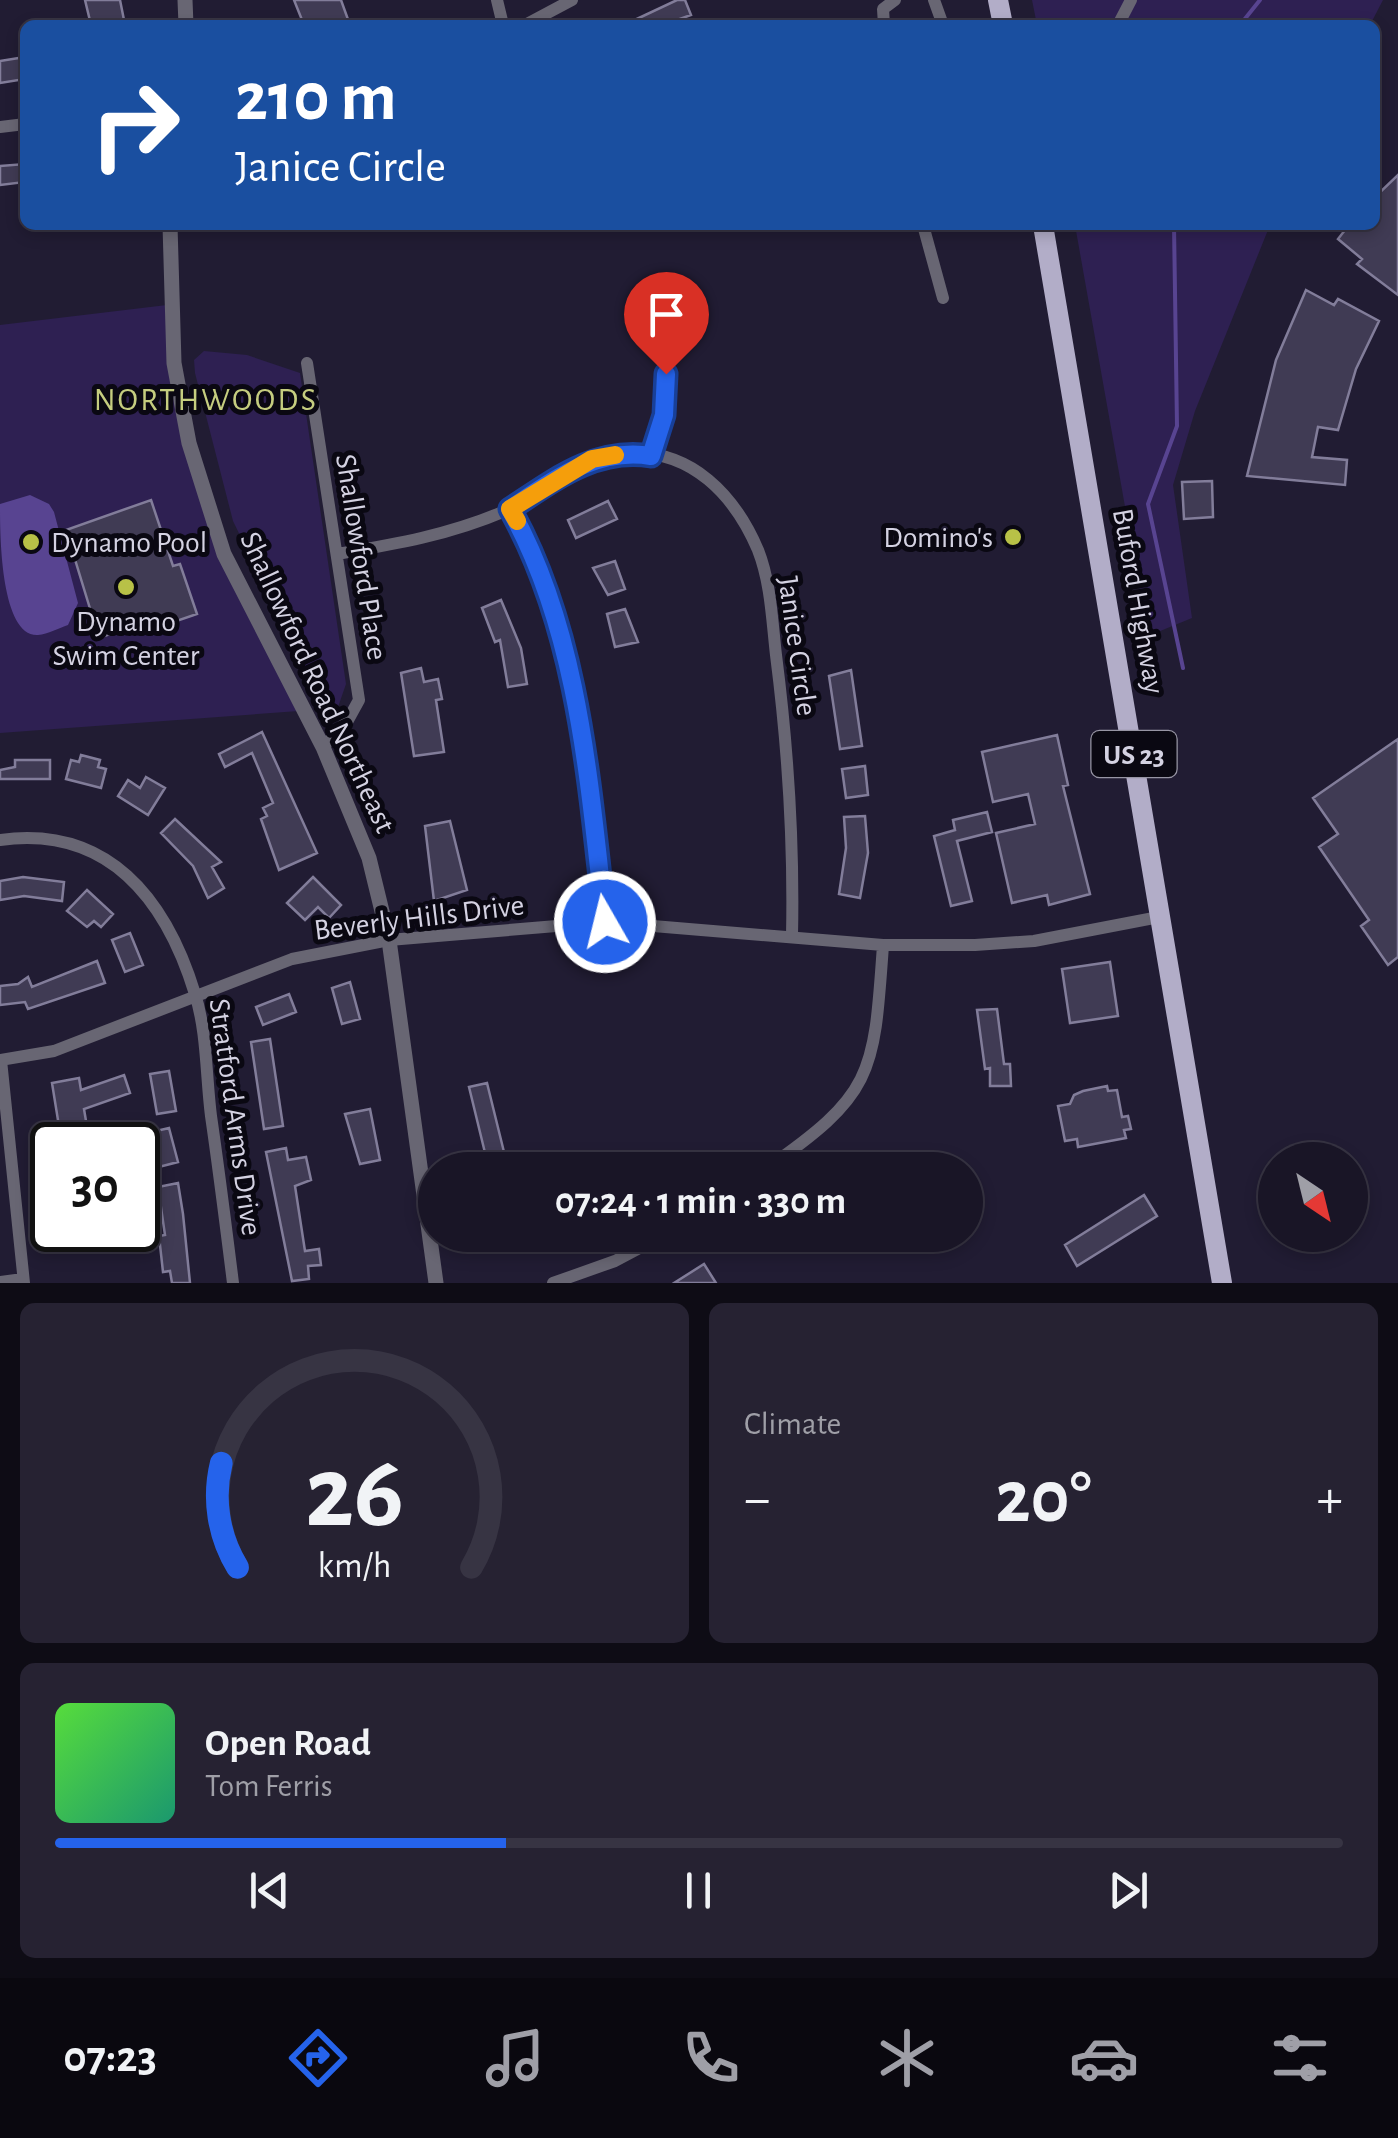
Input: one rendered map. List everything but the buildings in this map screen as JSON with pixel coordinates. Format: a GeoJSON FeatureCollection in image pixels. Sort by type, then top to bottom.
{"type":"FeatureCollection","features":[{"type":"Feature","properties":{"kind":"main road","name":"Buford Highway"},"geometry":{"type":"LineString","coordinates":[[1048,231],[1222,1283]]}},
{"type":"Feature","properties":{"kind":"street"},"geometry":{"type":"LineString","coordinates":[[534,20],[572,0]]}},
{"type":"Feature","properties":{"kind":"street"},"geometry":{"type":"LineString","coordinates":[[884,20],[883,9],[895,0]]}},
{"type":"Feature","properties":{"kind":"street","name":"Shallowford Road Northeast"},"geometry":{"type":"LineString","coordinates":[[170,230],[174,363],[189,443],[224,554],[323,747],[369,858],[389,940],[436,1283]]}},
{"type":"Feature","properties":{"kind":"street"},"geometry":{"type":"LineString","coordinates":[[924,230],[943,298]]}},
{"type":"Feature","properties":{"kind":"street"},"geometry":{"type":"LineString","coordinates":[[651,456],[664,415],[666,338],[659,308]]}},
{"type":"Feature","properties":{"kind":"street","name":"Shallowford Place"},"geometry":{"type":"LineString","coordinates":[[307,363],[359,700],[348,720],[323,747]]}},
{"type":"Feature","properties":{"kind":"street","name":"Janice Circle"},"geometry":{"type":"LineString","coordinates":[[336,554],[438,538],[510,509],[592,459],[630,453],[651,456],[708,476],[722,490],[758,552],[770,597],[794,840],[792,936]]}},
{"type":"Feature","properties":{"kind":"street"},"geometry":{"type":"LineString","coordinates":[[510,509],[548,584],[568,663],[605,922]]}},
{"type":"Feature","properties":{"kind":"street","name":"Stratford Arms Drive"},"geometry":{"type":"LineString","coordinates":[[0,840],[25,836],[58,841],[109,858],[129,873],[163,922],[195,994],[233,1283]]}},
{"type":"Feature","properties":{"kind":"street","name":"Beverly Hills Drive"},"geometry":{"type":"LineString","coordinates":[[1,1060],[54,1051],[166,1012],[195,994],[292,959],[389,940],[605,922],[883,945],[1034,941],[1160,917]]}},
{"type":"Feature","properties":{"kind":"street"},"geometry":{"type":"LineString","coordinates":[[790,1152],[816,1134],[849,1101],[864,1076],[874,1050],[883,945]]}},
{"type":"Feature","properties":{"kind":"street"},"geometry":{"type":"LineString","coordinates":[[0,1282],[24,1281],[1,1060]]}},
{"type":"Feature","properties":{"kind":"street"},"geometry":{"type":"LineString","coordinates":[[553,1283],[632,1252]]}},
{"type":"Feature","properties":{"kind":"shaded area"},"geometry":{"type":"Polygon","coordinates":[[[1032,0],[1383,0],[1373,20],[1036,20],[1032,0]]]}},
{"type":"Feature","properties":{"kind":"shaded area"},"geometry":{"type":"Polygon","coordinates":[[[1076,230],[1268,230],[1195,411],[1173,485],[1192,618],[1148,636],[1076,230]]]}},
{"type":"Feature","properties":{"kind":"shaded area"},"geometry":{"type":"Polygon","coordinates":[[[167,305],[189,428],[234,571],[312,710],[0,733],[0,325],[167,305]]]}},
{"type":"Feature","properties":{"kind":"shaded area"},"geometry":{"type":"Polygon","coordinates":[[[204,351],[247,355],[300,373],[346,684],[337,710],[326,706],[319,697],[233,521],[195,373],[194,360],[204,351]]]}},
{"type":"Feature","properties":{"kind":"shaded area","name":"Dynamo Pool"},"geometry":{"type":"Polygon","coordinates":[[[30,495],[49,504],[54,512],[78,603],[68,625],[38,635],[25,631],[9,602],[1,537],[0,504],[30,495]]]}},
{"type":"Feature","properties":{"kind":"waterway"},"geometry":{"type":"LineString","coordinates":[[1244,20],[1260,0]]}},
{"type":"Feature","properties":{"kind":"waterway"},"geometry":{"type":"LineString","coordinates":[[1174,230],[1177,426],[1148,504],[1183,668]]}},
{"type":"Feature","properties":{"kind":"slow traffic"},"geometry":{"type":"LineString","coordinates":[[517,521],[510,509],[592,459],[615,455]]}},
{"type":"Feature","properties":{"kind":"place","name":"Domino's"},"geometry":{"type":"Point","coordinates":[1013,537]}},
{"type":"Feature","properties":{"kind":"place","name":"Dynamo Pool"},"geometry":{"type":"Point","coordinates":[31,542]}},
{"type":"Feature","properties":{"kind":"place","name":"Dynamo Swim Center"},"geometry":{"type":"Point","coordinates":[126,587]}},
{"type":"Feature","properties":{"kind":"district","name":"NORTHWOODS"},"geometry":{"type":"Point","coordinates":[206,399]}},
{"type":"Feature","properties":{"kind":"route"},"geometry":{"type":"LineString","coordinates":[[605,922],[568,663],[548,584],[510,509],[592,459],[630,453],[651,456],[664,415],[666,374]]}}]}
